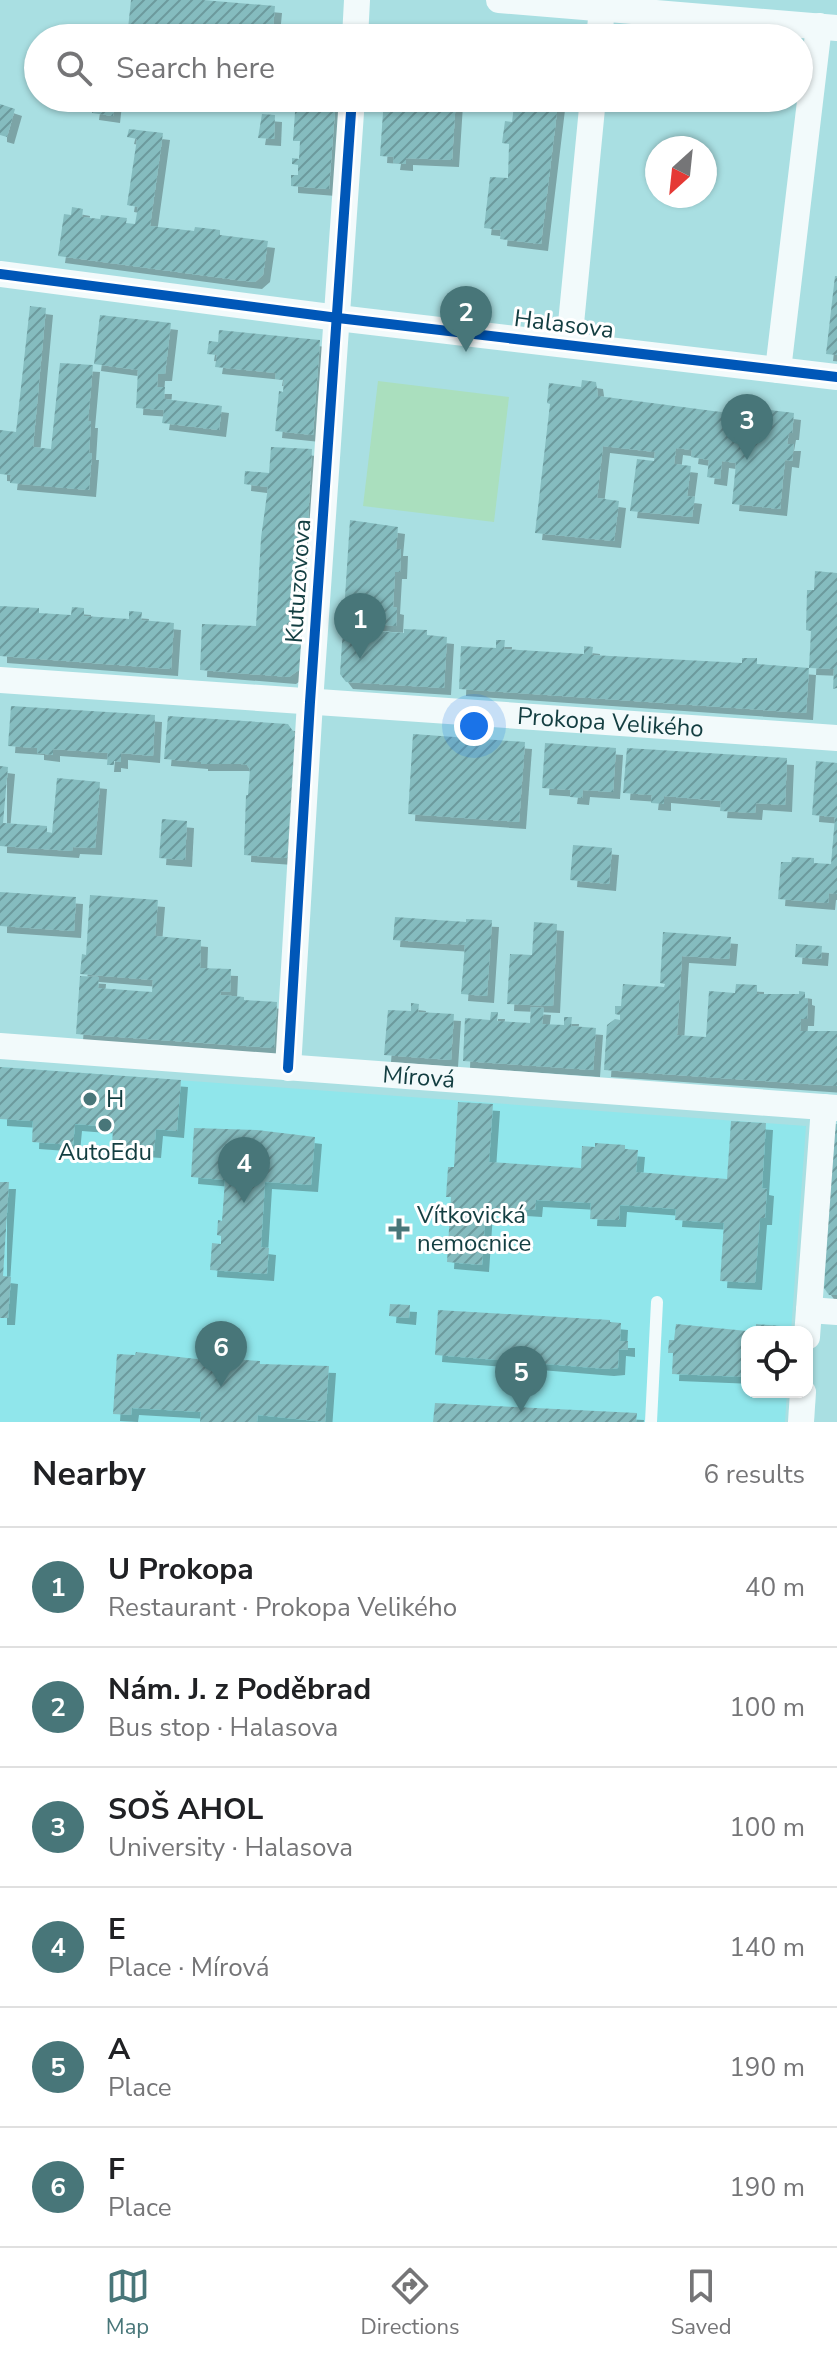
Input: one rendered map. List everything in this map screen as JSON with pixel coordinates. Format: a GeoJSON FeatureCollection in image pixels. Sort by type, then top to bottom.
{"type":"FeatureCollection","features":[{"type":"Feature","properties":{"kind":"street"},"geometry":{"type":"LineString","coordinates":[[356,24],[357,0]]}},
{"type":"Feature","properties":{"kind":"street"},"geometry":{"type":"LineString","coordinates":[[499,0],[603,5],[797,24]]}},
{"type":"Feature","properties":{"kind":"street"},"geometry":{"type":"LineString","coordinates":[[778,370],[828,27]]}},
{"type":"Feature","properties":{"kind":"street","name":"Kutuzovova"},"geometry":{"type":"LineString","coordinates":[[288,1068],[351,112]]}},
{"type":"Feature","properties":{"kind":"street"},"geometry":{"type":"LineString","coordinates":[[569,344],[592,112]]}},
{"type":"Feature","properties":{"kind":"street","name":"Halasova"},"geometry":{"type":"LineString","coordinates":[[0,274],[837,377]]}},
{"type":"Feature","properties":{"kind":"street","name":"Prokopa Velikého"},"geometry":{"type":"LineString","coordinates":[[0,680],[837,738]]}},
{"type":"Feature","properties":{"kind":"street","name":"Mírová"},"geometry":{"type":"LineString","coordinates":[[0,1046],[831,1107]]}},
{"type":"Feature","properties":{"kind":"street"},"geometry":{"type":"LineString","coordinates":[[808,1326],[831,1107]]}},
{"type":"Feature","properties":{"kind":"street"},"geometry":{"type":"LineString","coordinates":[[809,1310],[837,1312]]}},
{"type":"Feature","properties":{"kind":"street"},"geometry":{"type":"LineString","coordinates":[[801,1422],[803,1398]]}},
{"type":"Feature","properties":{"kind":"lane"},"geometry":{"type":"LineString","coordinates":[[651,1422],[657,1302]]}},
{"type":"Feature","properties":{"kind":"shaded area","name":"Vítkovická nemocnice"},"geometry":{"type":"Polygon","coordinates":[[[0,1067],[806,1126],[791,1326],[741,1326],[741,1398],[787,1398],[785,1422],[0,1422],[0,1067]]]}},
{"type":"Feature","properties":{"kind":"green space"},"geometry":{"type":"Polygon","coordinates":[[[378,381],[509,397],[494,522],[363,506],[378,381]]]}},
{"type":"Feature","properties":{"kind":"building"},"geometry":{"type":"Polygon","coordinates":[[[131,0],[203,0],[275,6],[273,24],[128,24],[131,0]]]}},
{"type":"Feature","properties":{"kind":"building"},"geometry":{"type":"Polygon","coordinates":[[[0,104],[15,109],[7,137],[0,135],[0,104]]]}},
{"type":"Feature","properties":{"kind":"building"},"geometry":{"type":"Polygon","coordinates":[[[92,112],[113,112],[113,116],[92,112]]]}},
{"type":"Feature","properties":{"kind":"building"},"geometry":{"type":"Polygon","coordinates":[[[295,112],[335,112],[329,189],[291,186],[291,175],[298,175],[298,165],[292,164],[292,158],[299,159],[300,141],[293,141],[295,112]]]}},
{"type":"Feature","properties":{"kind":"building"},"geometry":{"type":"Polygon","coordinates":[[[383,112],[455,112],[452,160],[406,158],[406,164],[393,163],[394,157],[380,156],[383,112]]]}},
{"type":"Feature","properties":{"kind":"building"},"geometry":{"type":"Polygon","coordinates":[[[513,112],[557,112],[541,244],[500,239],[501,230],[484,228],[490,177],[508,178],[509,144],[502,143],[505,121],[512,122],[513,112]]]}},
{"type":"Feature","properties":{"kind":"building"},"geometry":{"type":"Polygon","coordinates":[[[262,114],[275,115],[274,139],[258,138],[262,114]]]}},
{"type":"Feature","properties":{"kind":"building"},"geometry":{"type":"Polygon","coordinates":[[[129,129],[163,133],[150,226],[194,231],[195,227],[220,230],[220,235],[268,241],[263,275],[255,282],[58,256],[64,214],[71,215],[72,207],[83,209],[82,217],[100,219],[101,215],[127,218],[126,223],[135,224],[138,207],[127,205],[137,139],[127,137],[129,129]]]}},
{"type":"Feature","properties":{"kind":"building"},"geometry":{"type":"Polygon","coordinates":[[[837,276],[837,355],[826,354],[837,276]]]}},
{"type":"Feature","properties":{"kind":"building"},"geometry":{"type":"Polygon","coordinates":[[[30,306],[46,308],[33,447],[51,449],[60,363],[93,365],[88,421],[91,421],[89,453],[92,453],[89,490],[10,483],[11,475],[0,474],[0,430],[16,432],[30,306]]]}},
{"type":"Feature","properties":{"kind":"building"},"geometry":{"type":"Polygon","coordinates":[[[100,315],[171,323],[165,374],[158,374],[157,387],[165,387],[164,399],[222,406],[219,430],[162,423],[164,410],[136,408],[138,370],[94,364],[100,315]]]}},
{"type":"Feature","properties":{"kind":"building"},"geometry":{"type":"Polygon","coordinates":[[[219,330],[320,340],[313,435],[275,431],[279,391],[283,392],[284,380],[275,379],[276,373],[215,367],[217,355],[207,354],[209,341],[218,342],[219,330]]]}},
{"type":"Feature","properties":{"kind":"building"},"geometry":{"type":"Polygon","coordinates":[[[582,380],[596,382],[598,396],[744,415],[749,401],[763,403],[762,409],[794,413],[792,433],[789,433],[787,444],[794,444],[792,461],[785,460],[780,509],[732,504],[736,463],[722,461],[720,479],[707,477],[709,460],[691,457],[692,450],[676,448],[674,464],[691,466],[687,496],[695,497],[692,517],[630,511],[637,459],[654,461],[655,452],[603,446],[597,498],[619,501],[614,541],[535,533],[550,404],[547,403],[549,383],[581,387],[582,380]]]}},
{"type":"Feature","properties":{"kind":"building"},"geometry":{"type":"Polygon","coordinates":[[[271,447],[312,449],[300,669],[289,677],[200,670],[202,624],[256,626],[261,538],[268,487],[244,484],[245,471],[269,473],[271,447]]]}},
{"type":"Feature","properties":{"kind":"building"},"geometry":{"type":"Polygon","coordinates":[[[350,520],[398,527],[396,549],[401,549],[400,572],[395,572],[393,607],[397,608],[396,626],[375,624],[374,631],[404,633],[404,629],[427,630],[427,635],[447,637],[444,688],[346,682],[340,674],[350,520]]]}},
{"type":"Feature","properties":{"kind":"building"},"geometry":{"type":"Polygon","coordinates":[[[815,571],[837,573],[837,688],[833,689],[834,669],[809,668],[811,631],[806,630],[807,590],[814,590],[815,571]]]}},
{"type":"Feature","properties":{"kind":"building"},"geometry":{"type":"Polygon","coordinates":[[[0,606],[39,608],[39,613],[71,615],[72,607],[84,608],[84,616],[129,619],[129,611],[142,612],[141,620],[174,623],[171,669],[0,656],[0,606]]]}},
{"type":"Feature","properties":{"kind":"building"},"geometry":{"type":"Polygon","coordinates":[[[496,640],[505,640],[504,649],[584,654],[584,646],[593,647],[592,655],[742,663],[742,658],[757,658],[757,664],[809,668],[806,713],[459,689],[461,646],[496,648],[496,640]]]}},
{"type":"Feature","properties":{"kind":"building"},"geometry":{"type":"Polygon","coordinates":[[[11,706],[155,715],[153,756],[121,753],[121,762],[114,761],[114,765],[107,765],[108,753],[53,749],[53,755],[37,753],[37,748],[8,746],[11,706]]]}},
{"type":"Feature","properties":{"kind":"building"},"geometry":{"type":"Polygon","coordinates":[[[168,716],[288,724],[295,734],[287,858],[244,855],[250,769],[241,764],[201,764],[164,759],[168,716]]]}},
{"type":"Feature","properties":{"kind":"building"},"geometry":{"type":"Polygon","coordinates":[[[413,734],[525,742],[519,822],[408,814],[413,734]]]}},
{"type":"Feature","properties":{"kind":"building"},"geometry":{"type":"Polygon","coordinates":[[[545,743],[616,748],[613,792],[583,790],[582,798],[570,797],[571,790],[542,788],[545,743]]]}},
{"type":"Feature","properties":{"kind":"building"},"geometry":{"type":"Polygon","coordinates":[[[627,748],[787,758],[785,805],[756,803],[755,813],[720,811],[721,801],[664,796],[664,804],[651,803],[652,795],[623,793],[627,748]]]}},
{"type":"Feature","properties":{"kind":"building"},"geometry":{"type":"Polygon","coordinates":[[[816,761],[837,763],[837,894],[829,893],[828,903],[778,899],[781,862],[791,862],[792,857],[814,858],[814,863],[831,864],[835,817],[812,815],[816,761]]]}},
{"type":"Feature","properties":{"kind":"building"},"geometry":{"type":"Polygon","coordinates":[[[0,766],[8,767],[3,823],[47,826],[47,832],[52,833],[57,778],[100,782],[95,848],[73,847],[72,851],[0,846],[0,766]]]}},
{"type":"Feature","properties":{"kind":"building"},"geometry":{"type":"Polygon","coordinates":[[[162,819],[187,821],[185,860],[159,858],[162,819]]]}},
{"type":"Feature","properties":{"kind":"building"},"geometry":{"type":"Polygon","coordinates":[[[573,845],[612,848],[609,884],[570,880],[573,845]]]}},
{"type":"Feature","properties":{"kind":"building"},"geometry":{"type":"Polygon","coordinates":[[[0,892],[76,897],[74,931],[0,926],[0,892]]]}},
{"type":"Feature","properties":{"kind":"building"},"geometry":{"type":"Polygon","coordinates":[[[90,895],[158,900],[155,936],[201,940],[200,968],[231,969],[230,992],[221,991],[220,995],[277,1002],[274,1048],[76,1034],[80,976],[99,977],[98,988],[152,992],[153,980],[80,974],[82,954],[86,955],[90,895]]]}},
{"type":"Feature","properties":{"kind":"building"},"geometry":{"type":"Polygon","coordinates":[[[395,917],[466,922],[466,919],[492,920],[487,996],[461,994],[465,945],[393,940],[395,917]]]}},
{"type":"Feature","properties":{"kind":"building"},"geometry":{"type":"Polygon","coordinates":[[[534,922],[557,924],[553,1006],[507,1004],[510,954],[532,955],[534,922]]]}},
{"type":"Feature","properties":{"kind":"building"},"geometry":{"type":"Polygon","coordinates":[[[663,932],[731,937],[729,959],[682,956],[677,1035],[706,1037],[709,991],[735,993],[736,984],[757,985],[757,994],[805,992],[808,999],[807,1019],[801,1019],[800,1031],[837,1031],[837,1086],[604,1070],[607,1025],[615,1019],[620,1020],[620,1015],[615,1014],[615,1006],[621,1006],[623,984],[664,987],[665,984],[660,983],[663,932]]]}},
{"type":"Feature","properties":{"kind":"building"},"geometry":{"type":"Polygon","coordinates":[[[796,944],[822,946],[821,959],[795,957],[796,944]]]}},
{"type":"Feature","properties":{"kind":"building"},"geometry":{"type":"Polygon","coordinates":[[[411,1003],[419,1004],[418,1012],[454,1014],[451,1060],[384,1055],[388,1010],[411,1011],[411,1003]]]}},
{"type":"Feature","properties":{"kind":"building"},"geometry":{"type":"Polygon","coordinates":[[[531,1007],[544,1008],[542,1024],[564,1025],[564,1017],[572,1017],[571,1026],[596,1028],[593,1070],[463,1061],[465,1018],[490,1020],[491,1012],[498,1012],[497,1021],[530,1023],[531,1007]]]}},
{"type":"Feature","properties":{"kind":"building","name":"H"},"geometry":{"type":"Polygon","coordinates":[[[0,1067],[181,1080],[177,1131],[156,1129],[154,1151],[112,1148],[113,1127],[75,1124],[73,1145],[32,1142],[33,1121],[0,1119],[0,1067]]]}},
{"type":"Feature","properties":{"kind":"building"},"geometry":{"type":"Polygon","coordinates":[[[458,1102],[493,1104],[489,1162],[581,1168],[582,1146],[595,1147],[595,1143],[625,1145],[625,1149],[638,1150],[636,1172],[727,1179],[731,1121],[766,1123],[762,1188],[767,1189],[765,1218],[760,1218],[755,1283],[720,1281],[724,1223],[675,1220],[676,1209],[620,1205],[619,1220],[590,1219],[591,1203],[536,1200],[535,1210],[486,1207],[482,1265],[447,1262],[451,1197],[446,1197],[448,1167],[454,1167],[458,1102]]]}},
{"type":"Feature","properties":{"kind":"building"},"geometry":{"type":"Polygon","coordinates":[[[834,1124],[837,1124],[837,1295],[829,1295],[824,1288],[834,1124]]]}},
{"type":"Feature","properties":{"kind":"building"},"geometry":{"type":"Polygon","coordinates":[[[194,1128],[257,1130],[315,1137],[311,1185],[265,1182],[261,1247],[269,1248],[267,1274],[210,1270],[212,1243],[221,1244],[221,1236],[217,1235],[218,1220],[222,1221],[225,1180],[191,1177],[194,1128]]]}},
{"type":"Feature","properties":{"kind":"building"},"geometry":{"type":"Polygon","coordinates":[[[0,1182],[9,1182],[3,1276],[11,1277],[8,1318],[0,1318],[0,1182]]]}},
{"type":"Feature","properties":{"kind":"building"},"geometry":{"type":"Polygon","coordinates":[[[390,1304],[410,1305],[409,1318],[389,1316],[390,1304]]]}},
{"type":"Feature","properties":{"kind":"building"},"geometry":{"type":"Polygon","coordinates":[[[438,1310],[610,1320],[621,1323],[620,1341],[628,1341],[628,1350],[619,1349],[618,1368],[607,1369],[435,1355],[438,1310]]]}},
{"type":"Feature","properties":{"kind":"building"},"geometry":{"type":"Polygon","coordinates":[[[676,1324],[741,1330],[741,1377],[672,1374],[673,1353],[668,1353],[669,1340],[674,1340],[676,1324]]]}},
{"type":"Feature","properties":{"kind":"building"},"geometry":{"type":"Polygon","coordinates":[[[136,1352],[205,1360],[205,1357],[260,1361],[260,1364],[329,1366],[325,1422],[258,1415],[257,1422],[200,1422],[201,1412],[132,1408],[131,1415],[113,1414],[117,1354],[135,1355],[136,1352]]]}},
{"type":"Feature","properties":{"kind":"building"},"geometry":{"type":"Polygon","coordinates":[[[435,1403],[637,1413],[636,1422],[433,1422],[435,1403]]]}},
{"type":"Feature","properties":{"kind":"cycle path"},"geometry":{"type":"LineString","coordinates":[[288,1068],[351,112]]}},
{"type":"Feature","properties":{"kind":"cycle path"},"geometry":{"type":"LineString","coordinates":[[0,274],[837,377]]}},
{"type":"Feature","properties":{"kind":"place","name":"Nám. J. z Poděbrad"},"geometry":{"type":"Point","coordinates":[466,352]}},
{"type":"Feature","properties":{"kind":"place","name":"SOŠ AHOL"},"geometry":{"type":"Point","coordinates":[747,460]}},
{"type":"Feature","properties":{"kind":"place","name":"U Prokopa"},"geometry":{"type":"Point","coordinates":[360,659]}},
{"type":"Feature","properties":{"kind":"place","name":"H"},"geometry":{"type":"Point","coordinates":[90,1099]}},
{"type":"Feature","properties":{"kind":"place","name":"AutoEdu"},"geometry":{"type":"Point","coordinates":[105,1125]}},
{"type":"Feature","properties":{"kind":"place","name":"E"},"geometry":{"type":"Point","coordinates":[244,1203]}},
{"type":"Feature","properties":{"kind":"place","name":"Vítkovická nemocnice"},"geometry":{"type":"Point","coordinates":[399,1229]}},
{"type":"Feature","properties":{"kind":"place","name":"F"},"geometry":{"type":"Point","coordinates":[221,1387]}},
{"type":"Feature","properties":{"kind":"place","name":"A"},"geometry":{"type":"Point","coordinates":[521,1412]}}]}
